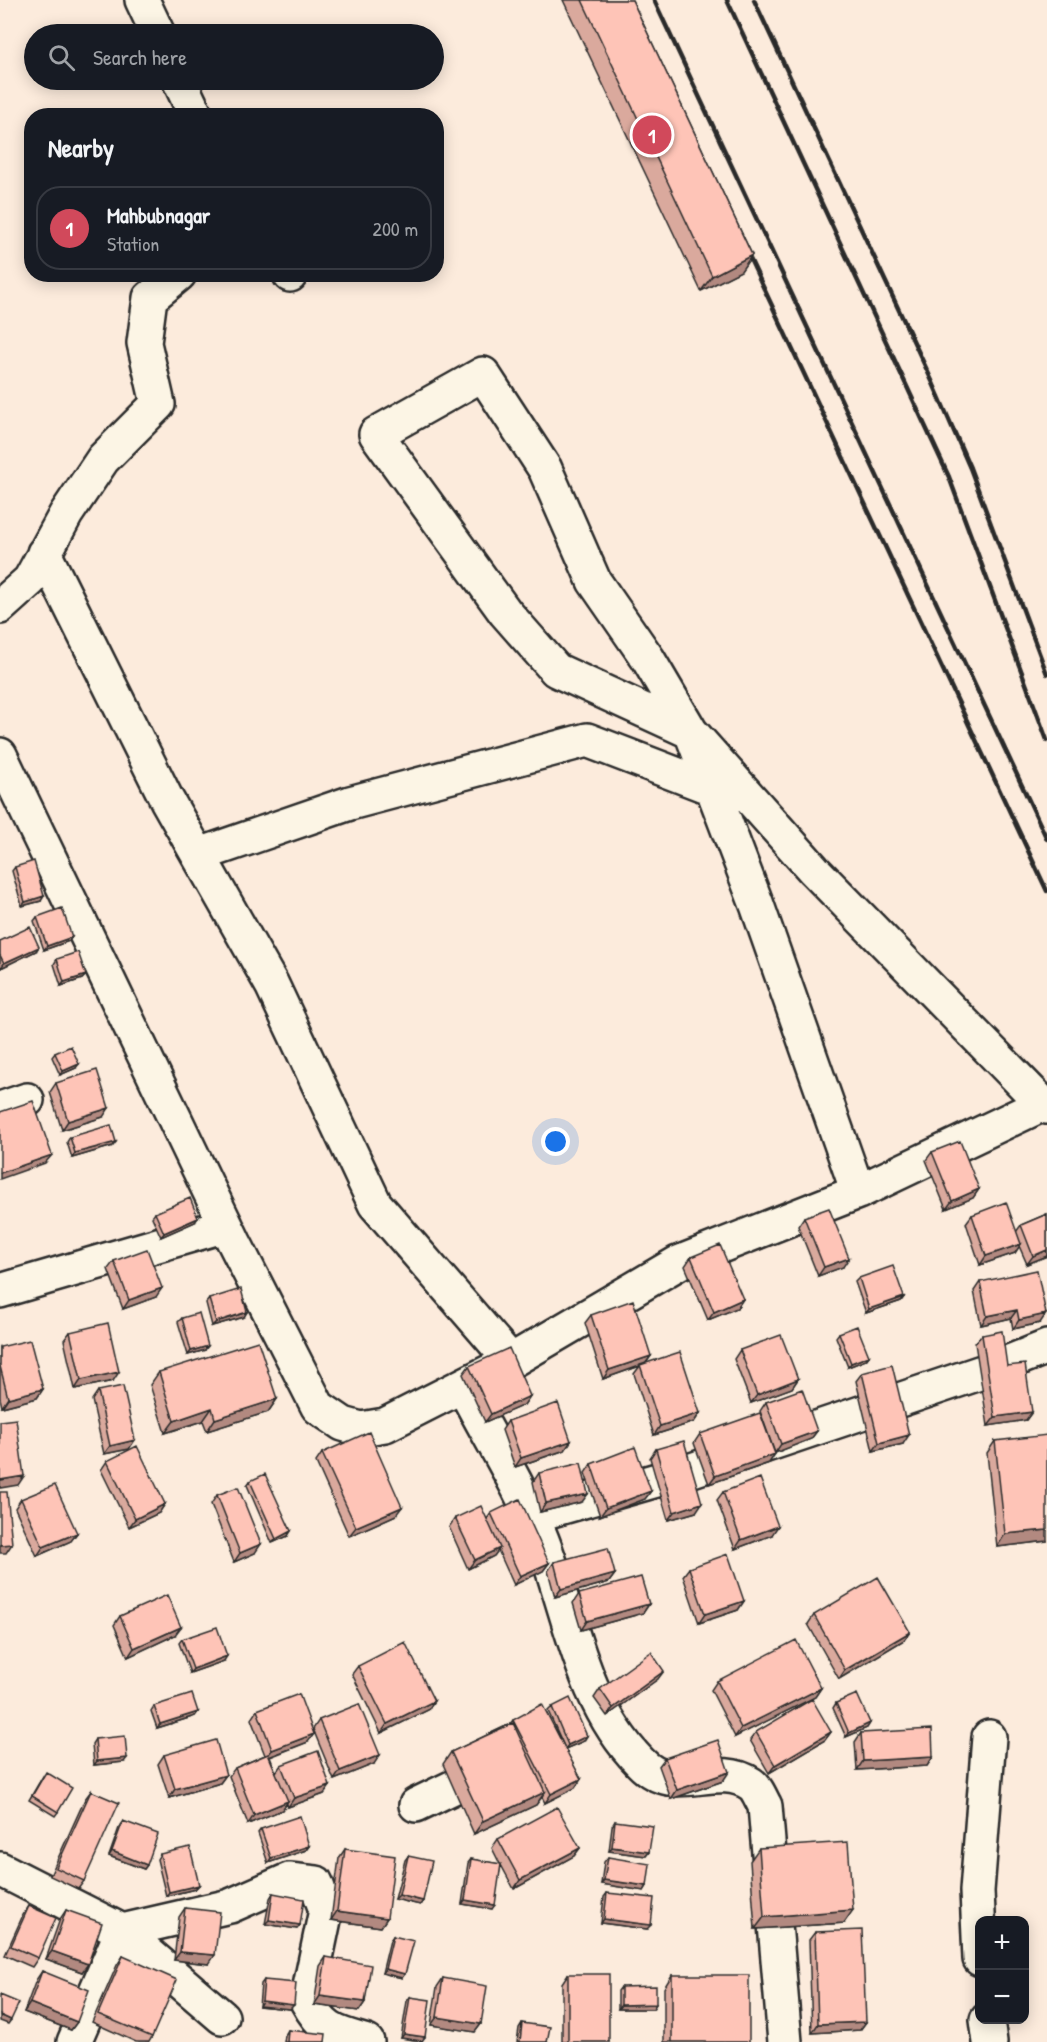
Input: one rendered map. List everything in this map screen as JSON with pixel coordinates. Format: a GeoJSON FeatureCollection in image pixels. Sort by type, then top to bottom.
{"type":"FeatureCollection","features":[{"type":"Feature","properties":{"kind":"street"},"geometry":{"type":"LineString","coordinates":[[142,0],[154,24]]}},
{"type":"Feature","properties":{"kind":"street"},"geometry":{"type":"LineString","coordinates":[[184,90],[192,108]]}},
{"type":"Feature","properties":{"kind":"street"},"geometry":{"type":"LineString","coordinates":[[0,607],[30,580],[66,514],[103,459],[158,404],[144,344],[150,298],[169,282]]}},
{"type":"Feature","properties":{"kind":"street"},"geometry":{"type":"LineString","coordinates":[[0,755],[7,786],[318,1407],[343,1424],[361,1429],[385,1425],[511,1361],[678,1263],[858,1192],[1045,1105],[814,870],[691,732],[555,670],[505,612],[376,434],[483,374],[545,469],[594,581],[648,659],[691,732],[858,1192]]}},
{"type":"Feature","properties":{"kind":"street"},"geometry":{"type":"LineString","coordinates":[[45,553],[167,800],[272,985],[375,1204],[511,1361]]}},
{"type":"Feature","properties":{"kind":"street"},"geometry":{"type":"LineString","coordinates":[[199,855],[350,803],[587,740],[712,788]]}},
{"type":"Feature","properties":{"kind":"street"},"geometry":{"type":"LineString","coordinates":[[0,1291],[226,1225]]}},
{"type":"Feature","properties":{"kind":"street"},"geometry":{"type":"LineString","coordinates":[[531,1516],[692,1470],[985,1371],[1047,1347]]}},
{"type":"Feature","properties":{"kind":"street"},"geometry":{"type":"LineString","coordinates":[[463,1386],[542,1540],[569,1626],[592,1720],[640,1764],[666,1780],[731,1775],[752,1784],[765,1806],[785,2042]]}},
{"type":"Feature","properties":{"kind":"street"},"geometry":{"type":"LineString","coordinates":[[978,1916],[977,1891],[989,1737]]}},
{"type":"Feature","properties":{"kind":"street"},"geometry":{"type":"LineString","coordinates":[[416,1805],[520,1755]]}},
{"type":"Feature","properties":{"kind":"street"},"geometry":{"type":"LineString","coordinates":[[1,1873],[122,1931],[222,2017]]}},
{"type":"Feature","properties":{"kind":"street"},"geometry":{"type":"LineString","coordinates":[[122,1931],[230,1906],[289,1880],[316,1883],[326,1910],[307,2001],[314,2014],[331,2031],[368,2042]]}},
{"type":"Feature","properties":{"kind":"street"},"geometry":{"type":"LineString","coordinates":[[74,2042],[122,1931]]}},
{"type":"Feature","properties":{"kind":"street"},"geometry":{"type":"LineString","coordinates":[[988,2024],[990,2042]]}},
{"type":"Feature","properties":{"kind":"building"},"geometry":{"type":"Polygon","coordinates":[[[582,0],[632,0],[752,255],[712,276],[582,0]]]}},
{"type":"Feature","properties":{"kind":"building"},"geometry":{"type":"Polygon","coordinates":[[[34,861],[44,896],[25,902],[15,867],[34,861]]]}},
{"type":"Feature","properties":{"kind":"building"},"geometry":{"type":"Polygon","coordinates":[[[62,908],[72,937],[47,946],[37,917],[62,908]]]}},
{"type":"Feature","properties":{"kind":"building"},"geometry":{"type":"Polygon","coordinates":[[[30,927],[39,947],[4,963],[0,955],[0,941],[30,927]]]}},
{"type":"Feature","properties":{"kind":"building"},"geometry":{"type":"Polygon","coordinates":[[[78,952],[86,975],[64,982],[57,959],[78,952]]]}},
{"type":"Feature","properties":{"kind":"building"},"geometry":{"type":"Polygon","coordinates":[[[71,1046],[79,1064],[63,1071],[55,1053],[71,1046]]]}},
{"type":"Feature","properties":{"kind":"building"},"geometry":{"type":"Polygon","coordinates":[[[97,1070],[109,1108],[68,1121],[56,1083],[97,1070]]]}},
{"type":"Feature","properties":{"kind":"building"},"geometry":{"type":"Polygon","coordinates":[[[33,1101],[52,1155],[0,1173],[0,1112],[33,1101]]]}},
{"type":"Feature","properties":{"kind":"building"},"geometry":{"type":"Polygon","coordinates":[[[111,1125],[116,1142],[75,1153],[70,1137],[111,1125]]]}},
{"type":"Feature","properties":{"kind":"building"},"geometry":{"type":"Polygon","coordinates":[[[960,1141],[979,1189],[952,1201],[932,1152],[960,1141]]]}},
{"type":"Feature","properties":{"kind":"building"},"geometry":{"type":"Polygon","coordinates":[[[190,1198],[198,1218],[164,1233],[155,1213],[190,1198]]]}},
{"type":"Feature","properties":{"kind":"building"},"geometry":{"type":"Polygon","coordinates":[[[1006,1202],[1021,1244],[986,1256],[972,1215],[1006,1202]]]}},
{"type":"Feature","properties":{"kind":"building"},"geometry":{"type":"Polygon","coordinates":[[[829,1208],[849,1258],[824,1267],[804,1217],[829,1208]]]}},
{"type":"Feature","properties":{"kind":"building"},"geometry":{"type":"Polygon","coordinates":[[[1047,1214],[1047,1250],[1033,1256],[1021,1225],[1047,1214]]]}},
{"type":"Feature","properties":{"kind":"building"},"geometry":{"type":"Polygon","coordinates":[[[720,1245],[743,1299],[714,1312],[691,1257],[720,1245]]]}},
{"type":"Feature","properties":{"kind":"building"},"geometry":{"type":"Polygon","coordinates":[[[147,1249],[162,1288],[129,1300],[114,1261],[147,1249]]]}},
{"type":"Feature","properties":{"kind":"building"},"geometry":{"type":"Polygon","coordinates":[[[893,1266],[904,1297],[869,1309],[859,1278],[893,1266]]]}},
{"type":"Feature","properties":{"kind":"building"},"geometry":{"type":"Polygon","coordinates":[[[1037,1270],[1046,1314],[1019,1320],[1017,1310],[987,1316],[980,1282],[1037,1270]]]}},
{"type":"Feature","properties":{"kind":"building"},"geometry":{"type":"Polygon","coordinates":[[[241,1289],[247,1312],[216,1322],[209,1299],[241,1289]]]}},
{"type":"Feature","properties":{"kind":"building"},"geometry":{"type":"Polygon","coordinates":[[[633,1300],[651,1356],[609,1370],[591,1315],[633,1300]]]}},
{"type":"Feature","properties":{"kind":"building"},"geometry":{"type":"Polygon","coordinates":[[[199,1313],[208,1346],[191,1351],[182,1318],[199,1313]]]}},
{"type":"Feature","properties":{"kind":"building"},"geometry":{"type":"Polygon","coordinates":[[[108,1323],[119,1372],[81,1380],[70,1332],[108,1323]]]}},
{"type":"Feature","properties":{"kind":"building"},"geometry":{"type":"Polygon","coordinates":[[[857,1326],[869,1356],[851,1363],[839,1333],[857,1326]]]}},
{"type":"Feature","properties":{"kind":"building"},"geometry":{"type":"Polygon","coordinates":[[[1002,1331],[1007,1366],[1025,1364],[1032,1412],[995,1417],[982,1335],[1002,1331]]]}},
{"type":"Feature","properties":{"kind":"building"},"geometry":{"type":"Polygon","coordinates":[[[781,1335],[798,1379],[757,1395],[740,1350],[781,1335]]]}},
{"type":"Feature","properties":{"kind":"building"},"geometry":{"type":"Polygon","coordinates":[[[30,1340],[43,1389],[8,1398],[0,1366],[0,1347],[30,1340]]]}},
{"type":"Feature","properties":{"kind":"building"},"geometry":{"type":"Polygon","coordinates":[[[258,1341],[277,1399],[215,1419],[212,1408],[174,1421],[159,1372],[258,1341]]]}},
{"type":"Feature","properties":{"kind":"building"},"geometry":{"type":"Polygon","coordinates":[[[509,1348],[530,1396],[491,1414],[469,1366],[509,1348]]]}},
{"type":"Feature","properties":{"kind":"building"},"geometry":{"type":"Polygon","coordinates":[[[680,1352],[700,1413],[660,1426],[640,1365],[680,1352]]]}},
{"type":"Feature","properties":{"kind":"building"},"geometry":{"type":"Polygon","coordinates":[[[892,1365],[909,1435],[879,1443],[862,1373],[892,1365]]]}},
{"type":"Feature","properties":{"kind":"building"},"geometry":{"type":"Polygon","coordinates":[[[123,1386],[135,1440],[110,1446],[98,1391],[123,1386]]]}},
{"type":"Feature","properties":{"kind":"building"},"geometry":{"type":"Polygon","coordinates":[[[802,1389],[817,1431],[781,1444],[766,1402],[802,1389]]]}},
{"type":"Feature","properties":{"kind":"building"},"geometry":{"type":"Polygon","coordinates":[[[558,1403],[571,1441],[521,1458],[508,1421],[558,1403]]]}},
{"type":"Feature","properties":{"kind":"building"},"geometry":{"type":"Polygon","coordinates":[[[760,1413],[775,1454],[715,1476],[700,1434],[760,1413]]]}},
{"type":"Feature","properties":{"kind":"building"},"geometry":{"type":"Polygon","coordinates":[[[16,1419],[24,1476],[0,1480],[0,1421],[16,1419]]]}},
{"type":"Feature","properties":{"kind":"building"},"geometry":{"type":"Polygon","coordinates":[[[369,1432],[402,1507],[356,1527],[322,1453],[369,1432]]]}},
{"type":"Feature","properties":{"kind":"building"},"geometry":{"type":"Polygon","coordinates":[[[1047,1435],[1047,1530],[1005,1534],[995,1441],[1047,1435]]]}},
{"type":"Feature","properties":{"kind":"building"},"geometry":{"type":"Polygon","coordinates":[[[684,1441],[702,1503],[674,1512],[656,1449],[684,1441]]]}},
{"type":"Feature","properties":{"kind":"building"},"geometry":{"type":"Polygon","coordinates":[[[137,1446],[165,1504],[135,1519],[107,1461],[137,1446]]]}},
{"type":"Feature","properties":{"kind":"building"},"geometry":{"type":"Polygon","coordinates":[[[635,1447],[651,1491],[606,1508],[591,1464],[635,1447]]]}},
{"type":"Feature","properties":{"kind":"building"},"geometry":{"type":"Polygon","coordinates":[[[581,1463],[588,1494],[546,1503],[539,1473],[581,1463]]]}},
{"type":"Feature","properties":{"kind":"building"},"geometry":{"type":"Polygon","coordinates":[[[265,1474],[291,1531],[276,1539],[250,1481],[265,1474]]]}},
{"type":"Feature","properties":{"kind":"building"},"geometry":{"type":"Polygon","coordinates":[[[760,1478],[778,1526],[741,1540],[723,1492],[760,1478]]]}},
{"type":"Feature","properties":{"kind":"building"},"geometry":{"type":"Polygon","coordinates":[[[55,1485],[77,1533],[43,1547],[21,1499],[55,1485]]]}},
{"type":"Feature","properties":{"kind":"building"},"geometry":{"type":"Polygon","coordinates":[[[238,1487],[261,1544],[240,1553],[217,1495],[238,1487]]]}},
{"type":"Feature","properties":{"kind":"building"},"geometry":{"type":"Polygon","coordinates":[[[0,1492],[7,1492],[12,1544],[0,1545],[0,1492]]]}},
{"type":"Feature","properties":{"kind":"building"},"geometry":{"type":"Polygon","coordinates":[[[520,1499],[549,1563],[520,1576],[491,1513],[520,1499]]]}},
{"type":"Feature","properties":{"kind":"building"},"geometry":{"type":"Polygon","coordinates":[[[481,1506],[500,1548],[475,1560],[455,1518],[481,1506]]]}},
{"type":"Feature","properties":{"kind":"building"},"geometry":{"type":"Polygon","coordinates":[[[608,1548],[615,1574],[561,1589],[554,1562],[608,1548]]]}},
{"type":"Feature","properties":{"kind":"building"},"geometry":{"type":"Polygon","coordinates":[[[728,1554],[744,1601],[705,1614],[689,1568],[728,1554]]]}},
{"type":"Feature","properties":{"kind":"building"},"geometry":{"type":"Polygon","coordinates":[[[641,1577],[649,1604],[587,1621],[579,1594],[641,1577]]]}},
{"type":"Feature","properties":{"kind":"building"},"geometry":{"type":"Polygon","coordinates":[[[878,1577],[910,1632],[845,1670],[814,1615],[878,1577]]]}},
{"type":"Feature","properties":{"kind":"building"},"geometry":{"type":"Polygon","coordinates":[[[167,1595],[181,1627],[134,1648],[120,1616],[167,1595]]]}},
{"type":"Feature","properties":{"kind":"building"},"geometry":{"type":"Polygon","coordinates":[[[217,1627],[227,1656],[193,1669],[182,1639],[217,1627]]]}},
{"type":"Feature","properties":{"kind":"building"},"geometry":{"type":"Polygon","coordinates":[[[796,1640],[821,1688],[741,1728],[717,1681],[796,1640]]]}},
{"type":"Feature","properties":{"kind":"building"},"geometry":{"type":"Polygon","coordinates":[[[405,1642],[434,1701],[387,1724],[358,1666],[405,1642]]]}},
{"type":"Feature","properties":{"kind":"building"},"geometry":{"type":"Polygon","coordinates":[[[651,1652],[664,1671],[613,1708],[600,1689],[651,1652]]]}},
{"type":"Feature","properties":{"kind":"building"},"geometry":{"type":"Polygon","coordinates":[[[192,1694],[198,1712],[160,1724],[154,1706],[192,1694]]]}},
{"type":"Feature","properties":{"kind":"building"},"geometry":{"type":"Polygon","coordinates":[[[299,1694],[314,1734],[272,1750],[257,1710],[299,1694]]]}},
{"type":"Feature","properties":{"kind":"building"},"geometry":{"type":"Polygon","coordinates":[[[857,1694],[870,1723],[849,1733],[836,1703],[857,1694]]]}},
{"type":"Feature","properties":{"kind":"building"},"geometry":{"type":"Polygon","coordinates":[[[570,1698],[587,1736],[568,1745],[552,1707],[570,1698]]]}},
{"type":"Feature","properties":{"kind":"building"},"geometry":{"type":"Polygon","coordinates":[[[812,1699],[831,1732],[775,1765],[756,1732],[812,1699]]]}},
{"type":"Feature","properties":{"kind":"building"},"geometry":{"type":"Polygon","coordinates":[[[359,1704],[380,1755],[340,1771],[319,1720],[359,1704]]]}},
{"type":"Feature","properties":{"kind":"building"},"geometry":{"type":"Polygon","coordinates":[[[542,1704],[581,1779],[551,1794],[513,1720],[542,1704]]]}},
{"type":"Feature","properties":{"kind":"building"},"geometry":{"type":"Polygon","coordinates":[[[513,1723],[545,1792],[483,1821],[451,1752],[513,1723]]]}},
{"type":"Feature","properties":{"kind":"building"},"geometry":{"type":"Polygon","coordinates":[[[932,1729],[933,1757],[863,1761],[861,1733],[932,1729]]]}},
{"type":"Feature","properties":{"kind":"building"},"geometry":{"type":"Polygon","coordinates":[[[125,1736],[127,1758],[97,1761],[95,1739],[125,1736]]]}},
{"type":"Feature","properties":{"kind":"building"},"geometry":{"type":"Polygon","coordinates":[[[216,1740],[226,1775],[175,1789],[164,1755],[216,1740]]]}},
{"type":"Feature","properties":{"kind":"building"},"geometry":{"type":"Polygon","coordinates":[[[718,1740],[729,1772],[677,1790],[665,1758],[718,1740]]]}},
{"type":"Feature","properties":{"kind":"building"},"geometry":{"type":"Polygon","coordinates":[[[318,1751],[330,1786],[294,1798],[281,1765],[318,1751]]]}},
{"type":"Feature","properties":{"kind":"building"},"geometry":{"type":"Polygon","coordinates":[[[268,1754],[288,1801],[254,1815],[235,1768],[268,1754]]]}},
{"type":"Feature","properties":{"kind":"building"},"geometry":{"type":"Polygon","coordinates":[[[46,1772],[72,1788],[58,1812],[32,1796],[46,1772]]]}},
{"type":"Feature","properties":{"kind":"building"},"geometry":{"type":"Polygon","coordinates":[[[91,1791],[119,1803],[84,1881],[56,1868],[91,1791]]]}},
{"type":"Feature","properties":{"kind":"building"},"geometry":{"type":"Polygon","coordinates":[[[557,1807],[580,1848],[520,1880],[498,1839],[557,1807]]]}},
{"type":"Feature","properties":{"kind":"building"},"geometry":{"type":"Polygon","coordinates":[[[300,1816],[309,1846],[271,1858],[261,1829],[300,1816]]]}},
{"type":"Feature","properties":{"kind":"building"},"geometry":{"type":"Polygon","coordinates":[[[123,1821],[158,1834],[147,1865],[112,1851],[123,1821]]]}},
{"type":"Feature","properties":{"kind":"building"},"geometry":{"type":"Polygon","coordinates":[[[615,1821],[653,1826],[649,1852],[612,1847],[615,1821]]]}},
{"type":"Feature","properties":{"kind":"building"},"geometry":{"type":"Polygon","coordinates":[[[848,1842],[853,1910],[764,1917],[759,1848],[848,1842]]]}},
{"type":"Feature","properties":{"kind":"building"},"geometry":{"type":"Polygon","coordinates":[[[190,1847],[199,1885],[169,1892],[160,1854],[190,1847]]]}},
{"type":"Feature","properties":{"kind":"building"},"geometry":{"type":"Polygon","coordinates":[[[345,1849],[395,1856],[387,1918],[337,1911],[345,1849]]]}},
{"type":"Feature","properties":{"kind":"building"},"geometry":{"type":"Polygon","coordinates":[[[408,1856],[432,1861],[423,1901],[399,1895],[408,1856]]]}},
{"type":"Feature","properties":{"kind":"building"},"geometry":{"type":"Polygon","coordinates":[[[608,1857],[650,1864],[647,1886],[604,1880],[608,1857]]]}},
{"type":"Feature","properties":{"kind":"building"},"geometry":{"type":"Polygon","coordinates":[[[471,1859],[501,1864],[495,1905],[465,1900],[471,1859]]]}},
{"type":"Feature","properties":{"kind":"building"},"geometry":{"type":"Polygon","coordinates":[[[273,1893],[304,1899],[300,1925],[269,1920],[273,1893]]]}},
{"type":"Feature","properties":{"kind":"building"},"geometry":{"type":"Polygon","coordinates":[[[607,1893],[654,1898],[651,1925],[604,1919],[607,1893]]]}},
{"type":"Feature","properties":{"kind":"building"},"geometry":{"type":"Polygon","coordinates":[[[29,1906],[56,1918],[38,1958],[11,1946],[29,1906]]]}},
{"type":"Feature","properties":{"kind":"building"},"geometry":{"type":"Polygon","coordinates":[[[185,1908],[220,1912],[215,1955],[180,1952],[185,1908]]]}},
{"type":"Feature","properties":{"kind":"building"},"geometry":{"type":"Polygon","coordinates":[[[66,1910],[102,1923],[88,1964],[52,1951],[66,1910]]]}},
{"type":"Feature","properties":{"kind":"building"},"geometry":{"type":"Polygon","coordinates":[[[862,1930],[866,2022],[818,2024],[815,1932],[862,1930]]]}},
{"type":"Feature","properties":{"kind":"building"},"geometry":{"type":"Polygon","coordinates":[[[393,1936],[414,1941],[405,1974],[385,1969],[393,1936]]]}},
{"type":"Feature","properties":{"kind":"building"},"geometry":{"type":"Polygon","coordinates":[[[123,1956],[177,1980],[152,2037],[98,2014],[123,1956]]]}},
{"type":"Feature","properties":{"kind":"building"},"geometry":{"type":"Polygon","coordinates":[[[326,1957],[371,1965],[365,2002],[320,1996],[326,1957]]]}},
{"type":"Feature","properties":{"kind":"building"},"geometry":{"type":"Polygon","coordinates":[[[42,1971],[89,1990],[77,2022],[30,2003],[42,1971]]]}},
{"type":"Feature","properties":{"kind":"building"},"geometry":{"type":"Polygon","coordinates":[[[568,1974],[609,1974],[609,2042],[568,2042],[568,1974]]]}},
{"type":"Feature","properties":{"kind":"building"},"geometry":{"type":"Polygon","coordinates":[[[672,1975],[749,1975],[749,2042],[672,2042],[672,1975]]]}},
{"type":"Feature","properties":{"kind":"building"},"geometry":{"type":"Polygon","coordinates":[[[443,1978],[487,1986],[481,2024],[437,2017],[443,1978]]]}},
{"type":"Feature","properties":{"kind":"building"},"geometry":{"type":"Polygon","coordinates":[[[264,1980],[296,1983],[294,2005],[262,2001],[264,1980]]]}},
{"type":"Feature","properties":{"kind":"building"},"geometry":{"type":"Polygon","coordinates":[[[656,1986],[656,2004],[621,2005],[621,1987],[656,1986]]]}},
{"type":"Feature","properties":{"kind":"building"},"geometry":{"type":"Polygon","coordinates":[[[0,1995],[19,2003],[11,2020],[0,2015],[0,1995]]]}},
{"type":"Feature","properties":{"kind":"building"},"geometry":{"type":"Polygon","coordinates":[[[410,1997],[430,2000],[425,2037],[404,2034],[410,1997]]]}},
{"type":"Feature","properties":{"kind":"building"},"geometry":{"type":"Polygon","coordinates":[[[522,2023],[550,2027],[547,2042],[520,2042],[522,2023]]]}},
{"type":"Feature","properties":{"kind":"building"},"geometry":{"type":"Polygon","coordinates":[[[288,2030],[326,2034],[325,2042],[287,2042],[288,2030]]]}},
{"type":"Feature","properties":{"kind":"railway"},"geometry":{"type":"LineString","coordinates":[[654,0],[1047,839]]}},
{"type":"Feature","properties":{"kind":"railway"},"geometry":{"type":"LineString","coordinates":[[727,0],[949,477],[1047,740]]}},
{"type":"Feature","properties":{"kind":"railway"},"geometry":{"type":"LineString","coordinates":[[754,0],[933,383],[970,468],[1047,674]]}},
{"type":"Feature","properties":{"kind":"railway"},"geometry":{"type":"LineString","coordinates":[[743,244],[1047,891]]}},
{"type":"Feature","properties":{"kind":"place","name":"Mahbubnagar"},"geometry":{"type":"Point","coordinates":[652,135]}}]}
